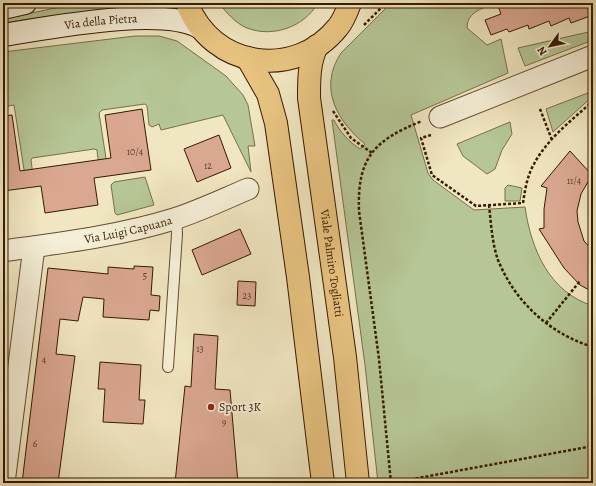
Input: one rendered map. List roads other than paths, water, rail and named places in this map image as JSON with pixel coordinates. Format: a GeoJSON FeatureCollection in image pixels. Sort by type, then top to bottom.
{"type":"FeatureCollection","features":[{"type":"Feature","properties":{"kind":"main road"},"geometry":{"type":"LineString","coordinates":[[3,8],[25,3]]}},
{"type":"Feature","properties":{"kind":"main road"},"geometry":{"type":"LineString","coordinates":[[187,3],[199,28],[222,48],[248,59],[271,61],[289,59],[304,54],[317,46],[351,17],[362,3]]}},
{"type":"Feature","properties":{"kind":"main road","name":"Via della Pietra"},"geometry":{"type":"LineString","coordinates":[[3,35],[46,28],[133,19],[181,21],[199,28]]}},
{"type":"Feature","properties":{"kind":"main road","name":"Viale Palmiro Togliatti"},"geometry":{"type":"LineString","coordinates":[[317,46],[312,57],[310,67],[309,98],[345,357],[358,483]]}},
{"type":"Feature","properties":{"kind":"main road"},"geometry":{"type":"LineString","coordinates":[[248,59],[268,94],[279,139],[323,483]]}},
{"type":"Feature","properties":{"kind":"street"},"geometry":{"type":"LineString","coordinates":[[435,118],[593,56]]}},
{"type":"Feature","properties":{"kind":"street","name":"Via Luigi Capuana"},"geometry":{"type":"LineString","coordinates":[[3,251],[113,234],[176,218],[248,189]]}},
{"type":"Feature","properties":{"kind":"street"},"geometry":{"type":"LineString","coordinates":[[4,483],[34,247]]}},
{"type":"Feature","properties":{"kind":"lane"},"geometry":{"type":"LineString","coordinates":[[168,367],[177,234],[176,218]]}},
{"type":"Feature","properties":{"kind":"place","name":"Sport 3K"},"geometry":{"type":"Point","coordinates":[211,407]}}]}
